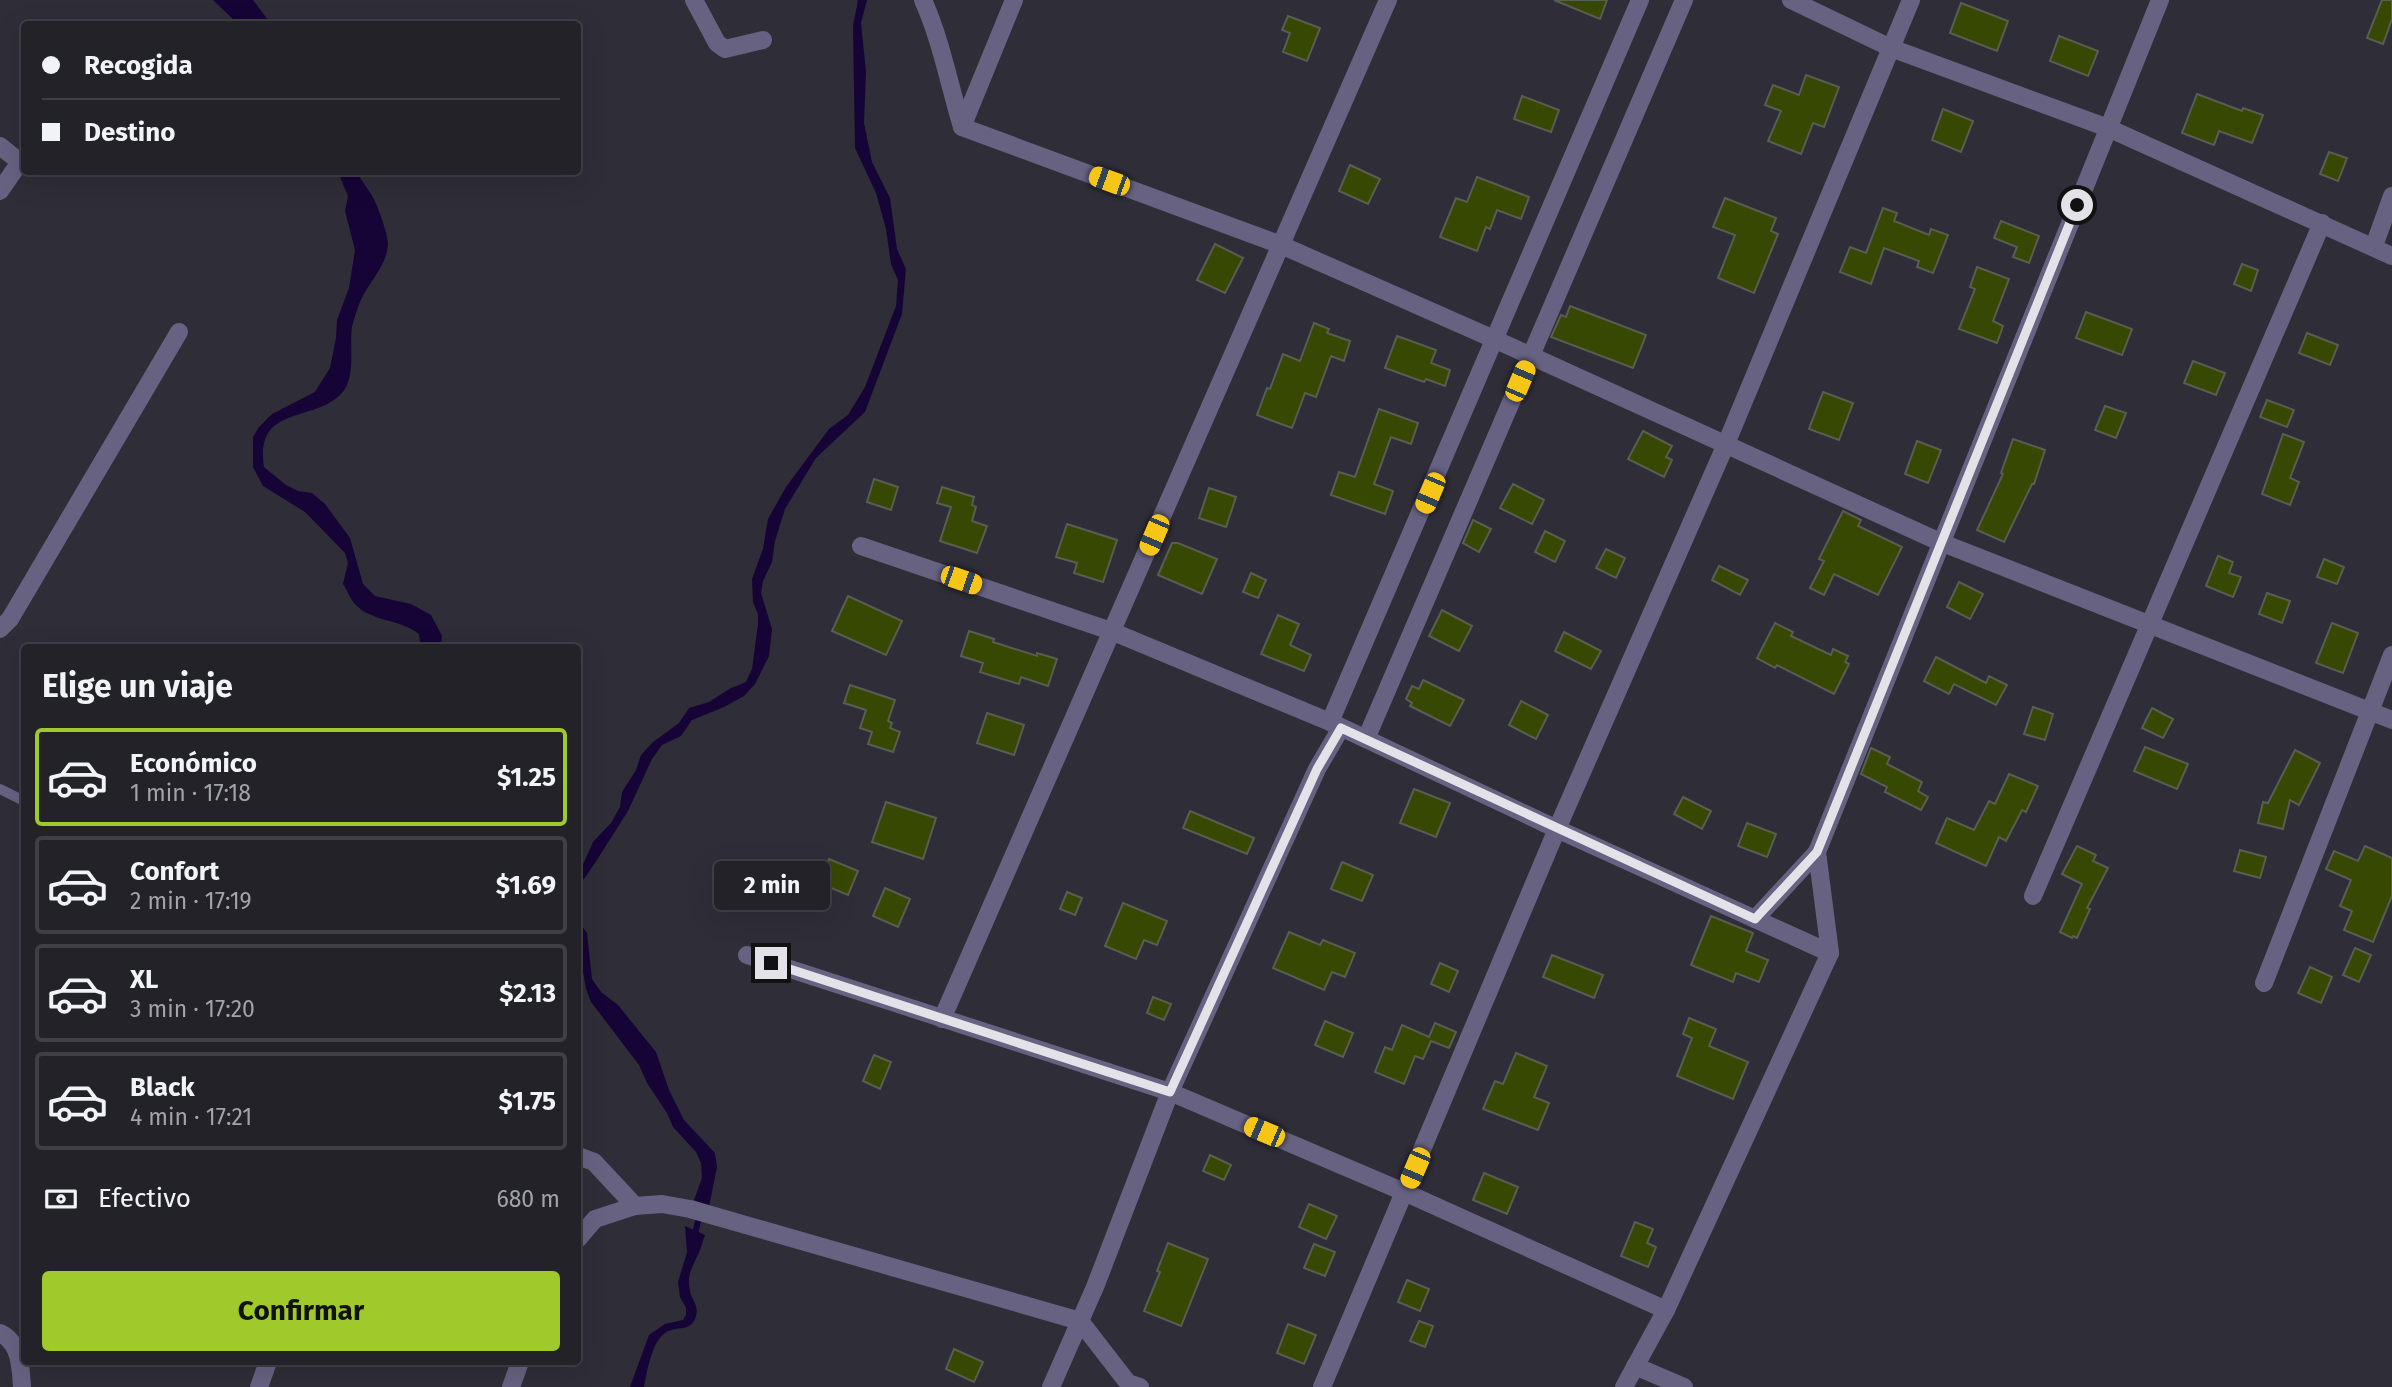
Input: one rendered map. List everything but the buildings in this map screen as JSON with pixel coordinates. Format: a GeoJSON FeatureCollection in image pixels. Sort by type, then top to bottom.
{"type":"FeatureCollection","features":[{"type":"Feature","properties":{"kind":"street"},"geometry":{"type":"LineString","coordinates":[[694,0],[717,43],[725,49],[764,40]]}},
{"type":"Feature","properties":{"kind":"street"},"geometry":{"type":"LineString","coordinates":[[923,0],[936,29],[946,75],[962,127]]}},
{"type":"Feature","properties":{"kind":"street"},"geometry":{"type":"LineString","coordinates":[[962,127],[1014,0]]}},
{"type":"Feature","properties":{"kind":"street"},"geometry":{"type":"LineString","coordinates":[[942,1019],[1388,0]]}},
{"type":"Feature","properties":{"kind":"street"},"geometry":{"type":"LineString","coordinates":[[1051,1387],[1095,1287],[1170,1092],[1336,725],[1640,0]]}},
{"type":"Feature","properties":{"kind":"street"},"geometry":{"type":"LineString","coordinates":[[1366,739],[1684,0]]}},
{"type":"Feature","properties":{"kind":"street"},"geometry":{"type":"LineString","coordinates":[[1791,0],[1891,48],[2108,128],[2392,256]]}},
{"type":"Feature","properties":{"kind":"street"},"geometry":{"type":"LineString","coordinates":[[1322,1387],[1557,829],[1726,444],[1912,0]]}},
{"type":"Feature","properties":{"kind":"street"},"geometry":{"type":"LineString","coordinates":[[1755,919],[1817,852],[2160,0]]}},
{"type":"Feature","properties":{"kind":"street"},"geometry":{"type":"LineString","coordinates":[[962,127],[1280,245],[1940,542],[2392,720]]}},
{"type":"Feature","properties":{"kind":"street"},"geometry":{"type":"LineString","coordinates":[[0,146],[20,162],[0,191]]}},
{"type":"Feature","properties":{"kind":"street"},"geometry":{"type":"LineString","coordinates":[[2374,246],[2392,196]]}},
{"type":"Feature","properties":{"kind":"street"},"geometry":{"type":"LineString","coordinates":[[2033,897],[2322,223]]}},
{"type":"Feature","properties":{"kind":"street"},"geometry":{"type":"LineString","coordinates":[[0,629],[10,619],[179,332]]}},
{"type":"Feature","properties":{"kind":"street"},"geometry":{"type":"LineString","coordinates":[[861,546],[1111,631],[1336,725],[1830,953]]}},
{"type":"Feature","properties":{"kind":"street"},"geometry":{"type":"LineString","coordinates":[[2264,983],[2392,655]]}},
{"type":"Feature","properties":{"kind":"street"},"geometry":{"type":"LineString","coordinates":[[1624,1387],[1665,1310],[1830,953],[1817,852]]}},
{"type":"Feature","properties":{"kind":"street"},"geometry":{"type":"LineString","coordinates":[[747,955],[1170,1092],[1404,1192],[1665,1310]]}},
{"type":"Feature","properties":{"kind":"street"},"geometry":{"type":"LineString","coordinates":[[581,1157],[594,1162],[635,1206]]}},
{"type":"Feature","properties":{"kind":"street"},"geometry":{"type":"LineString","coordinates":[[581,1236],[596,1219],[635,1206],[662,1204],[698,1211],[1080,1321],[1128,1383],[1140,1387]]}},
{"type":"Feature","properties":{"kind":"street"},"geometry":{"type":"LineString","coordinates":[[0,1333],[8,1336],[20,1360],[22,1387]]}},
{"type":"Feature","properties":{"kind":"street"},"geometry":{"type":"LineString","coordinates":[[259,1387],[267,1365]]}},
{"type":"Feature","properties":{"kind":"street"},"geometry":{"type":"LineString","coordinates":[[511,1387],[519,1365]]}},
{"type":"Feature","properties":{"kind":"street"},"geometry":{"type":"LineString","coordinates":[[1634,1366],[1684,1387]]}},
{"type":"Feature","properties":{"kind":"lane"},"geometry":{"type":"LineString","coordinates":[[0,789],[21,800]]}},
{"type":"Feature","properties":{"kind":"shaded area"},"geometry":{"type":"Polygon","coordinates":[[[213,0],[253,0],[269,21],[235,21],[213,0]]]}},
{"type":"Feature","properties":{"kind":"shaded area"},"geometry":{"type":"Polygon","coordinates":[[[858,0],[867,0],[861,23],[866,72],[864,123],[872,162],[890,198],[897,249],[906,269],[902,314],[865,412],[816,458],[785,509],[772,562],[763,581],[761,593],[772,629],[769,656],[755,684],[744,696],[692,720],[681,736],[662,745],[652,759],[628,811],[581,881],[581,869],[593,842],[611,823],[620,807],[622,792],[636,770],[641,755],[653,742],[679,723],[689,708],[709,702],[746,682],[752,669],[758,624],[752,579],[763,549],[768,519],[786,487],[829,429],[848,415],[865,387],[896,306],[898,280],[891,264],[886,229],[876,193],[855,148],[853,26],[858,0]]]}},
{"type":"Feature","properties":{"kind":"shaded area"},"geometry":{"type":"Polygon","coordinates":[[[339,175],[359,175],[379,211],[388,244],[381,267],[363,295],[352,327],[349,380],[340,395],[328,404],[276,424],[263,447],[264,467],[286,485],[298,491],[312,493],[325,504],[350,538],[363,584],[375,596],[411,604],[431,615],[442,636],[441,644],[421,644],[419,634],[412,629],[368,614],[354,603],[343,584],[348,563],[345,553],[305,512],[263,486],[253,467],[253,437],[259,427],[272,414],[315,392],[330,368],[337,320],[349,288],[355,250],[345,211],[348,196],[339,175]]]}},
{"type":"Feature","properties":{"kind":"shaded area"},"geometry":{"type":"Polygon","coordinates":[[[581,925],[587,933],[592,979],[601,992],[618,1005],[656,1052],[669,1090],[684,1120],[715,1153],[717,1167],[709,1207],[694,1200],[702,1178],[701,1163],[696,1152],[673,1127],[639,1065],[591,1002],[581,960],[581,925]]]}},
{"type":"Feature","properties":{"kind":"shaded area"},"geometry":{"type":"Polygon","coordinates":[[[685,1226],[705,1235],[689,1279],[690,1291],[697,1309],[696,1316],[691,1325],[669,1331],[660,1337],[651,1357],[644,1387],[630,1387],[649,1335],[665,1324],[683,1320],[686,1315],[678,1282],[687,1252],[685,1226]]]}},
{"type":"Feature","properties":{"kind":"waterway"},"geometry":{"type":"LineString","coordinates":[[694,1239],[700,1212]]}},
{"type":"Feature","properties":{"kind":"route"},"geometry":{"type":"LineString","coordinates":[[771,963],[1170,1092],[1317,769],[1341,728],[1755,919],[1817,852],[2077,205]]}}]}
